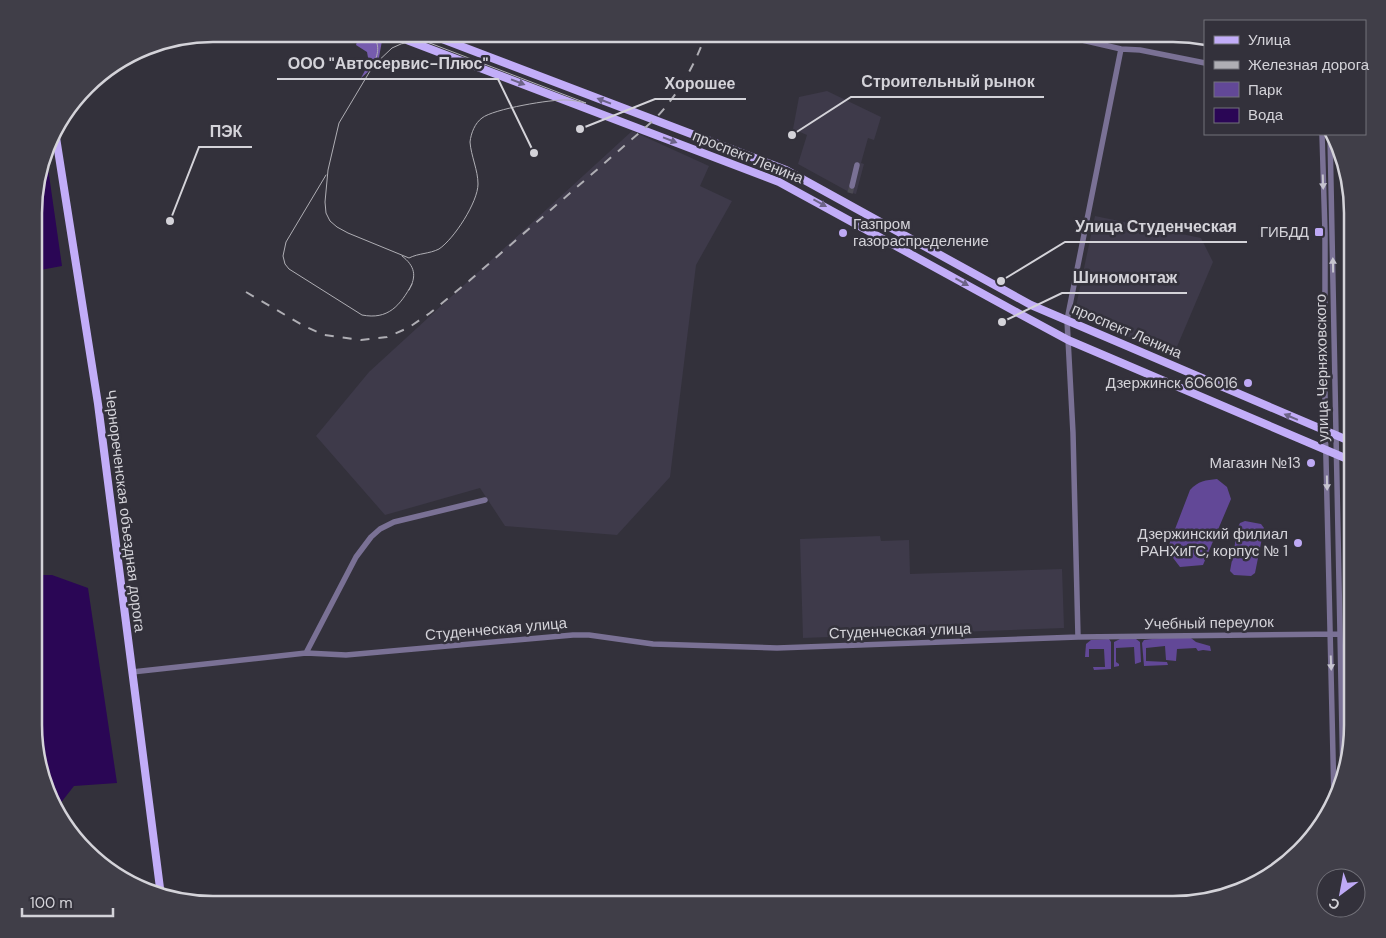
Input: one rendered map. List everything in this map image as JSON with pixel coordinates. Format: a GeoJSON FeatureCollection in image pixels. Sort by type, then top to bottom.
{"type":"FeatureCollection","features":[{"type":"Feature","properties":{"kind":"main road","name":"проспект Ленина"},"geometry":{"type":"LineString","coordinates":[[412,42],[779,182],[1068,340],[1343,458]]}},
{"type":"Feature","properties":{"kind":"main road","name":"проспект Ленина"},"geometry":{"type":"LineString","coordinates":[[450,42],[786,170],[1031,305],[1343,439]]}},
{"type":"Feature","properties":{"kind":"main road","name":"Чернореченская объездная дорога"},"geometry":{"type":"LineString","coordinates":[[56,145],[98,404],[160,887]]}},
{"type":"Feature","properties":{"kind":"street"},"geometry":{"type":"LineString","coordinates":[[1091,42],[1204,63]]}},
{"type":"Feature","properties":{"kind":"street"},"geometry":{"type":"LineString","coordinates":[[1078,637],[1074,433],[1067,320],[1121,49]]}},
{"type":"Feature","properties":{"kind":"street"},"geometry":{"type":"LineString","coordinates":[[1322,135],[1325,233],[1325,432],[1334,781]]}},
{"type":"Feature","properties":{"kind":"street","name":"улица Черняховского"},"geometry":{"type":"LineString","coordinates":[[1330,146],[1342,742]]}},
{"type":"Feature","properties":{"kind":"street"},"geometry":{"type":"LineString","coordinates":[[852,186],[857,165]]}},
{"type":"Feature","properties":{"kind":"street"},"geometry":{"type":"LineString","coordinates":[[306,653],[356,556],[380,529],[394,522],[485,500]]}},
{"type":"Feature","properties":{"kind":"street","name":"Учебный переулок"},"geometry":{"type":"LineString","coordinates":[[1078,637],[1340,634]]}},
{"type":"Feature","properties":{"kind":"street","name":"Студенческая улица"},"geometry":{"type":"LineString","coordinates":[[132,672],[306,653],[346,655],[573,635],[589,635],[653,644],[777,648],[1078,637]]}},
{"type":"Feature","properties":{"kind":"shaded area"},"geometry":{"type":"Polygon","coordinates":[[[357,42],[382,42],[378,63],[361,78],[369,63],[367,52],[356,45],[357,42]]]}},
{"type":"Feature","properties":{"kind":"shaded area"},"geometry":{"type":"Polygon","coordinates":[[[827,91],[881,117],[874,140],[868,138],[861,163],[864,164],[856,194],[798,164],[807,135],[793,129],[799,97],[827,91]]]}},
{"type":"Feature","properties":{"kind":"shaded area"},"geometry":{"type":"Polygon","coordinates":[[[632,131],[709,166],[700,186],[732,201],[696,265],[670,477],[617,535],[505,526],[480,488],[385,515],[316,436],[369,372],[632,131]]]}},
{"type":"Feature","properties":{"kind":"shaded area"},"geometry":{"type":"Polygon","coordinates":[[[1095,216],[1201,238],[1213,262],[1173,356],[1078,315],[1075,311],[1095,216]]]}},
{"type":"Feature","properties":{"kind":"shaded area"},"geometry":{"type":"Polygon","coordinates":[[[880,536],[881,541],[909,540],[910,574],[1062,569],[1064,628],[803,638],[800,539],[880,536]]]}},
{"type":"Feature","properties":{"kind":"green space"},"geometry":{"type":"Polygon","coordinates":[[[1217,479],[1227,487],[1231,499],[1203,565],[1180,567],[1167,550],[1190,490],[1202,482],[1217,479]]]}},
{"type":"Feature","properties":{"kind":"green space"},"geometry":{"type":"Polygon","coordinates":[[[1245,521],[1261,524],[1264,528],[1255,573],[1251,576],[1234,575],[1230,571],[1238,527],[1240,523],[1245,521]]]}},
{"type":"Feature","properties":{"kind":"green space"},"geometry":{"type":"Polygon","coordinates":[[[1191,638],[1196,642],[1210,646],[1211,651],[1198,651],[1196,648],[1177,649],[1176,661],[1166,660],[1165,646],[1146,648],[1146,661],[1167,662],[1168,665],[1144,666],[1142,643],[1144,640],[1191,638]]]}},
{"type":"Feature","properties":{"kind":"green space"},"geometry":{"type":"Polygon","coordinates":[[[1109,639],[1111,642],[1111,669],[1094,670],[1093,667],[1105,667],[1104,649],[1089,649],[1089,657],[1085,657],[1086,644],[1091,640],[1109,639]]]}},
{"type":"Feature","properties":{"kind":"green space"},"geometry":{"type":"Polygon","coordinates":[[[1120,639],[1136,639],[1140,642],[1141,662],[1135,664],[1134,647],[1116,648],[1116,662],[1119,666],[1114,667],[1114,642],[1120,639]]]}},
{"type":"Feature","properties":{"kind":"water"},"geometry":{"type":"Polygon","coordinates":[[[48,169],[62,266],[42,270],[42,213],[48,169]]]}},
{"type":"Feature","properties":{"kind":"water"},"geometry":{"type":"Polygon","coordinates":[[[42,575],[52,575],[88,588],[117,783],[74,786],[61,802],[55,790],[44,747],[42,725],[42,575]]]}},
{"type":"Feature","properties":{"kind":"tunnel"},"geometry":{"type":"LineString","coordinates":[[850,193],[852,186]]}},
{"type":"Feature","properties":{"kind":"tram line"},"geometry":{"type":"LineString","coordinates":[[374,63],[378,48],[376,42]]}},
{"type":"Feature","properties":{"kind":"tram line"},"geometry":{"type":"LineString","coordinates":[[411,42],[427,42],[586,103],[567,100],[536,103],[498,111],[482,118],[474,128],[470,142],[478,184],[470,210],[458,229],[439,249],[409,258],[337,227],[330,221],[326,213],[325,202],[328,170],[339,123],[373,66],[392,48],[411,42]]}},
{"type":"Feature","properties":{"kind":"tram line"},"geometry":{"type":"LineString","coordinates":[[326,175],[286,242],[283,256],[285,264],[289,269],[362,315],[379,315],[392,310],[403,299],[412,284]]}},
{"type":"Feature","properties":{"kind":"tram line"},"geometry":{"type":"LineString","coordinates":[[402,256],[412,267],[414,276],[409,290]]}},
{"type":"Feature","properties":{"kind":"railway"},"geometry":{"type":"LineString","coordinates":[[246,292],[304,326],[324,335],[361,340],[387,337],[408,328],[430,313],[469,281],[654,120],[671,101],[696,58],[703,42]]}},
{"type":"Feature","properties":{"kind":"place","name":"Хорошее"},"geometry":{"type":"Point","coordinates":[580,129]}},
{"type":"Feature","properties":{"kind":"place","name":"Строительный рынок"},"geometry":{"type":"Point","coordinates":[792,135]}},
{"type":"Feature","properties":{"kind":"place","name":"ООО \"Автосервис-Плюс\""},"geometry":{"type":"Point","coordinates":[534,153]}},
{"type":"Feature","properties":{"kind":"place","name":"ПЭК"},"geometry":{"type":"Point","coordinates":[170,221]}},
{"type":"Feature","properties":{"kind":"place","name":"ГИБДД"},"geometry":{"type":"Point","coordinates":[1319,232]}},
{"type":"Feature","properties":{"kind":"place","name":"Газпром газораспределение"},"geometry":{"type":"Point","coordinates":[843,233]}},
{"type":"Feature","properties":{"kind":"place","name":"Улица Студенческая"},"geometry":{"type":"Point","coordinates":[1001,281]}},
{"type":"Feature","properties":{"kind":"place","name":"Шиномонтаж"},"geometry":{"type":"Point","coordinates":[1002,322]}},
{"type":"Feature","properties":{"kind":"place","name":"Дзержинск 606016"},"geometry":{"type":"Point","coordinates":[1248,383]}},
{"type":"Feature","properties":{"kind":"place","name":"Магазин №13"},"geometry":{"type":"Point","coordinates":[1311,463]}},
{"type":"Feature","properties":{"kind":"place","name":"Дзержинский филиал РАНХиГС, корпус № 1"},"geometry":{"type":"Point","coordinates":[1298,543]}}]}
